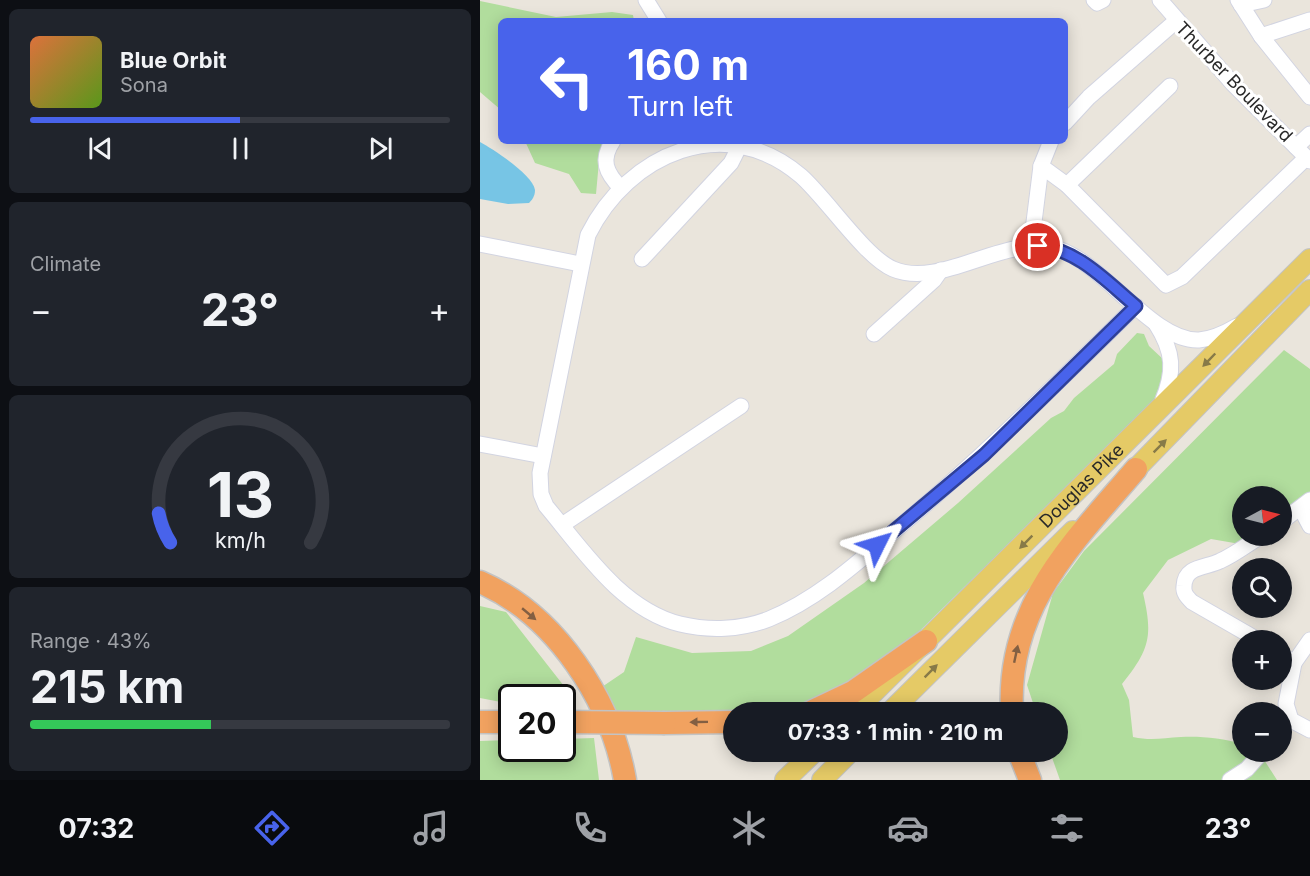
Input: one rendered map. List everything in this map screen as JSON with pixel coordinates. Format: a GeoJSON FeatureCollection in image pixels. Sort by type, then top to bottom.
{"type":"FeatureCollection","features":[{"type":"Feature","properties":{"kind":"highway"},"geometry":{"type":"LineString","coordinates":[[1012,702],[1014,661],[1033,603],[1059,561],[1136,470]]}},
{"type":"Feature","properties":{"kind":"highway"},"geometry":{"type":"LineString","coordinates":[[480,582],[527,612],[553,637],[576,666],[609,726],[625,780]]}},
{"type":"Feature","properties":{"kind":"highway"},"geometry":{"type":"LineString","coordinates":[[832,702],[853,692],[926,641]]}},
{"type":"Feature","properties":{"kind":"highway"},"geometry":{"type":"LineString","coordinates":[[480,722],[498,722]]}},
{"type":"Feature","properties":{"kind":"highway"},"geometry":{"type":"LineString","coordinates":[[576,722],[723,722]]}},
{"type":"Feature","properties":{"kind":"highway"},"geometry":{"type":"LineString","coordinates":[[1024,762],[1030,780]]}},
{"type":"Feature","properties":{"kind":"main road","name":"Douglas Pike"},"geometry":{"type":"LineString","coordinates":[[864,702],[1310,259]]}},
{"type":"Feature","properties":{"kind":"main road","name":"Douglas Pike"},"geometry":{"type":"LineString","coordinates":[[900,702],[1136,470],[1310,290]]}},
{"type":"Feature","properties":{"kind":"main road"},"geometry":{"type":"LineString","coordinates":[[785,780],[804,762]]}},
{"type":"Feature","properties":{"kind":"main road"},"geometry":{"type":"LineString","coordinates":[[822,780],[840,762]]}},
{"type":"Feature","properties":{"kind":"street"},"geometry":{"type":"LineString","coordinates":[[646,0],[657,18]]}},
{"type":"Feature","properties":{"kind":"street","name":"Thurber Boulevard"},"geometry":{"type":"LineString","coordinates":[[1160,0],[1233,84],[1304,155]]}},
{"type":"Feature","properties":{"kind":"street"},"geometry":{"type":"LineString","coordinates":[[1264,0],[1239,3],[1261,36],[1310,97]]}},
{"type":"Feature","properties":{"kind":"street"},"geometry":{"type":"LineString","coordinates":[[1261,36],[1310,20]]}},
{"type":"Feature","properties":{"kind":"street"},"geometry":{"type":"LineString","coordinates":[[1068,120],[1089,97],[1176,21]]}},
{"type":"Feature","properties":{"kind":"street"},"geometry":{"type":"LineString","coordinates":[[1067,185],[1170,87]]}},
{"type":"Feature","properties":{"kind":"street"},"geometry":{"type":"LineString","coordinates":[[1041,166],[1067,185],[1166,285],[1182,278],[1304,155],[1310,134]]}},
{"type":"Feature","properties":{"kind":"street"},"geometry":{"type":"LineString","coordinates":[[611,144],[606,151],[605,166],[608,174],[621,188]]}},
{"type":"Feature","properties":{"kind":"street"},"geometry":{"type":"LineString","coordinates":[[1031,246],[1041,166],[1050,144]]}},
{"type":"Feature","properties":{"kind":"street"},"geometry":{"type":"LineString","coordinates":[[1136,306],[969,469],[834,580],[769,618],[744,626],[718,628],[680,624],[654,615],[620,591],[546,506],[541,494],[539,480],[543,456],[580,264],[592,227],[621,188],[645,167],[672,152],[703,146],[739,147],[770,156],[796,172],[884,264],[911,273],[941,270],[1031,246],[1052,248],[1074,256],[1136,306],[1154,322],[1186,338],[1200,340],[1227,332],[1251,317]]}},
{"type":"Feature","properties":{"kind":"street"},"geometry":{"type":"LineString","coordinates":[[642,259],[731,163],[739,147]]}},
{"type":"Feature","properties":{"kind":"street"},"geometry":{"type":"LineString","coordinates":[[480,244],[580,264]]}},
{"type":"Feature","properties":{"kind":"street"},"geometry":{"type":"LineString","coordinates":[[874,334],[934,280],[941,270]]}},
{"type":"Feature","properties":{"kind":"street"},"geometry":{"type":"LineString","coordinates":[[1154,322],[1167,344],[1173,366],[1170,384],[1157,413]]}},
{"type":"Feature","properties":{"kind":"street"},"geometry":{"type":"LineString","coordinates":[[562,525],[741,406]]}},
{"type":"Feature","properties":{"kind":"street"},"geometry":{"type":"LineString","coordinates":[[480,444],[543,456]]}},
{"type":"Feature","properties":{"kind":"street"},"geometry":{"type":"LineString","coordinates":[[1292,514],[1305,505],[1310,526]]}},
{"type":"Feature","properties":{"kind":"street"},"geometry":{"type":"LineString","coordinates":[[1240,630],[1192,602],[1186,595],[1184,585],[1189,573],[1195,568],[1222,561],[1245,546]]}},
{"type":"Feature","properties":{"kind":"street"},"geometry":{"type":"LineString","coordinates":[[1292,655],[1310,640]]}},
{"type":"Feature","properties":{"kind":"street"},"geometry":{"type":"LineString","coordinates":[[1292,726],[1310,730]]}},
{"type":"Feature","properties":{"kind":"street"},"geometry":{"type":"LineString","coordinates":[[1230,780],[1249,774]]}},
{"type":"Feature","properties":{"kind":"green space"},"geometry":{"type":"Polygon","coordinates":[[[480,1],[556,17],[612,12],[633,15],[634,18],[498,18],[498,107],[480,92],[480,1]]]}},
{"type":"Feature","properties":{"kind":"green space"},"geometry":{"type":"Polygon","coordinates":[[[526,144],[603,144],[600,150],[596,194],[581,193],[569,174],[535,163],[526,144]]]}},
{"type":"Feature","properties":{"kind":"green space"},"geometry":{"type":"Polygon","coordinates":[[[1137,333],[1144,334],[1149,346],[1180,375],[885,665],[829,702],[723,702],[723,713],[606,721],[593,693],[624,672],[636,637],[692,653],[751,651],[788,636],[864,583],[958,503],[1051,418],[1064,411],[1074,398],[1114,364],[1117,354],[1137,333]]]}},
{"type":"Feature","properties":{"kind":"green space"},"geometry":{"type":"Polygon","coordinates":[[[1284,350],[1310,369],[1310,492],[1292,506],[1292,486],[1232,486],[1232,543],[1211,539],[1168,560],[1143,593],[1148,620],[1147,642],[1144,651],[1122,684],[1129,700],[1133,737],[1151,739],[1204,737],[1232,741],[1232,762],[1265,762],[1277,780],[1060,780],[1054,762],[1068,762],[1068,702],[1033,702],[1027,685],[1053,593],[1084,551],[1284,350]]]}},
{"type":"Feature","properties":{"kind":"green space"},"geometry":{"type":"Polygon","coordinates":[[[480,606],[506,612],[562,684],[498,684],[498,701],[480,698],[480,606]]]}},
{"type":"Feature","properties":{"kind":"green space"},"geometry":{"type":"Polygon","coordinates":[[[594,738],[599,780],[480,780],[480,741],[498,740],[498,762],[576,762],[576,739],[594,738]]]}},
{"type":"Feature","properties":{"kind":"water"},"geometry":{"type":"Polygon","coordinates":[[[480,142],[512,163],[533,184],[535,190],[529,203],[508,204],[480,199],[480,142]]]}},
{"type":"Feature","properties":{"kind":"route"},"geometry":{"type":"LineString","coordinates":[[877,545],[984,455],[1136,306],[1074,256],[1052,248],[1038,246]]}}]}
